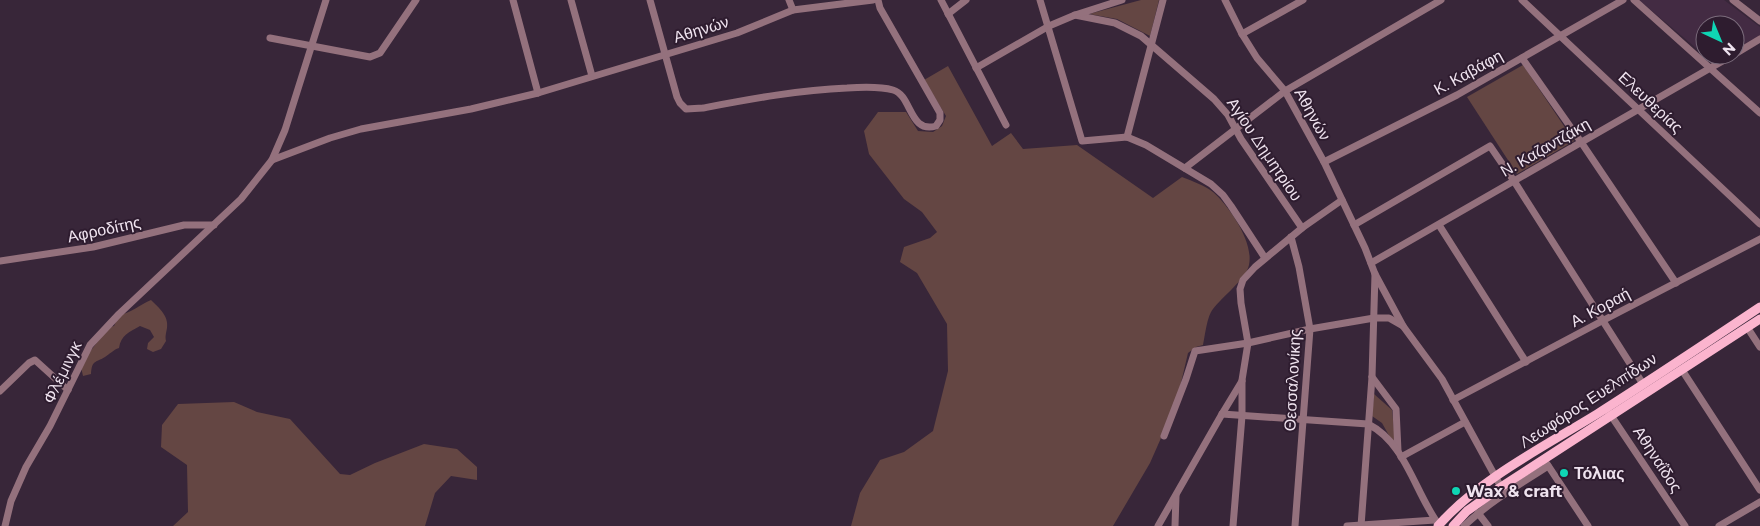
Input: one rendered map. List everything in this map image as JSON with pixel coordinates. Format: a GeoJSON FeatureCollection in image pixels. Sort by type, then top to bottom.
{"type":"FeatureCollection","features":[{"type":"Feature","properties":{"kind":"main road","name":"Λεωφόρος Ευελπίδων"},"geometry":{"type":"LineString","coordinates":[[1453,526],[1468,511],[1500,487],[1546,463],[1643,384],[1760,307]]}},
{"type":"Feature","properties":{"kind":"main road","name":"Λεωφόρος Ευελπίδων"},"geometry":{"type":"LineString","coordinates":[[1438,524],[1460,504],[1496,477],[1682,370],[1760,319]]}},
{"type":"Feature","properties":{"kind":"street","name":"Φλέμινγκ"},"geometry":{"type":"LineString","coordinates":[[5,526],[11,501],[26,467],[50,426],[90,345],[97,336],[241,199],[272,160],[285,130],[326,0]]}},
{"type":"Feature","properties":{"kind":"street"},"geometry":{"type":"LineString","coordinates":[[270,38],[370,57],[378,55],[416,0]]}},
{"type":"Feature","properties":{"kind":"street"},"geometry":{"type":"LineString","coordinates":[[513,0],[538,93]]}},
{"type":"Feature","properties":{"kind":"street"},"geometry":{"type":"LineString","coordinates":[[571,0],[592,76]]}},
{"type":"Feature","properties":{"kind":"street"},"geometry":{"type":"LineString","coordinates":[[650,0],[677,97],[686,109],[703,108],[815,89],[865,87],[894,90],[899,93],[915,120],[927,126],[936,126],[940,120],[940,113],[880,8],[878,0]]}},
{"type":"Feature","properties":{"kind":"street"},"geometry":{"type":"LineString","coordinates":[[788,0],[793,10]]}},
{"type":"Feature","properties":{"kind":"street","name":"Αθηνών"},"geometry":{"type":"LineString","coordinates":[[272,160],[330,138],[361,129],[471,109],[538,93],[737,33],[793,10],[873,0]]}},
{"type":"Feature","properties":{"kind":"street"},"geometry":{"type":"LineString","coordinates":[[941,0],[1006,125]]}},
{"type":"Feature","properties":{"kind":"street"},"geometry":{"type":"LineString","coordinates":[[948,14],[966,0]]}},
{"type":"Feature","properties":{"kind":"street"},"geometry":{"type":"LineString","coordinates":[[1040,0],[1082,141],[1127,137],[1146,145],[1211,184],[1223,195],[1265,258]]}},
{"type":"Feature","properties":{"kind":"street"},"geometry":{"type":"LineString","coordinates":[[976,68],[1049,26],[1075,15],[1122,0]]}},
{"type":"Feature","properties":{"kind":"street"},"geometry":{"type":"LineString","coordinates":[[1127,137],[1163,0]]}},
{"type":"Feature","properties":{"kind":"street","name":"Αθηνών"},"geometry":{"type":"LineString","coordinates":[[1225,0],[1242,34],[1257,58],[1285,91],[1324,162],[1365,248],[1375,274]]}},
{"type":"Feature","properties":{"kind":"street"},"geometry":{"type":"LineString","coordinates":[[1242,34],[1303,0]]}},
{"type":"Feature","properties":{"kind":"street"},"geometry":{"type":"LineString","coordinates":[[1185,168],[1285,91],[1440,0]]}},
{"type":"Feature","properties":{"kind":"street","name":"Ελευθερίας"},"geometry":{"type":"LineString","coordinates":[[1522,0],[1760,224]]}},
{"type":"Feature","properties":{"kind":"street","name":"Κ. Καβάφη"},"geometry":{"type":"LineString","coordinates":[[1324,162],[1457,95],[1623,0]]}},
{"type":"Feature","properties":{"kind":"street"},"geometry":{"type":"LineString","coordinates":[[1634,0],[1760,112]]}},
{"type":"Feature","properties":{"kind":"street"},"geometry":{"type":"LineString","coordinates":[[1733,0],[1760,21]]}},
{"type":"Feature","properties":{"kind":"street","name":"Αγίου Δημητρίου"},"geometry":{"type":"LineString","coordinates":[[1075,15],[1115,23],[1141,36],[1214,99],[1228,115],[1241,139],[1302,228]]}},
{"type":"Feature","properties":{"kind":"street","name":"Ν. Καζαντζάκη"},"geometry":{"type":"LineString","coordinates":[[1745,48],[1760,39]]}},
{"type":"Feature","properties":{"kind":"street"},"geometry":{"type":"LineString","coordinates":[[1522,58],[1676,283]]}},
{"type":"Feature","properties":{"kind":"street","name":"Ν. Καζαντζάκη"},"geometry":{"type":"LineString","coordinates":[[1371,263],[1716,65]]}},
{"type":"Feature","properties":{"kind":"street"},"geometry":{"type":"LineString","coordinates":[[1354,225],[1490,146],[1643,384]]}},
{"type":"Feature","properties":{"kind":"street"},"geometry":{"type":"LineString","coordinates":[[1233,526],[1242,416],[1242,380],[1248,344],[1241,303],[1240,289],[1243,280],[1291,236],[1342,200]]}},
{"type":"Feature","properties":{"kind":"street","name":"Αφροδίτης"},"geometry":{"type":"LineString","coordinates":[[0,261],[93,248],[184,225],[214,225]]}},
{"type":"Feature","properties":{"kind":"street"},"geometry":{"type":"LineString","coordinates":[[1439,225],[1526,362]]}},
{"type":"Feature","properties":{"kind":"street","name":"Θεσσαλονίκης"},"geometry":{"type":"LineString","coordinates":[[1291,236],[1299,267],[1310,329],[1295,526]]}},
{"type":"Feature","properties":{"kind":"street","name":"Α. Κοραή"},"geometry":{"type":"LineString","coordinates":[[1453,400],[1760,240]]}},
{"type":"Feature","properties":{"kind":"street"},"geometry":{"type":"LineString","coordinates":[[1361,526],[1372,377],[1375,274]]}},
{"type":"Feature","properties":{"kind":"street"},"geometry":{"type":"LineString","coordinates":[[1375,274],[1403,326],[1442,379],[1500,487]]}},
{"type":"Feature","properties":{"kind":"street"},"geometry":{"type":"LineString","coordinates":[[1164,436],[1195,351],[1248,344],[1310,329],[1374,318],[1389,318],[1403,326]]}},
{"type":"Feature","properties":{"kind":"street"},"geometry":{"type":"LineString","coordinates":[[1747,328],[1760,347]]}},
{"type":"Feature","properties":{"kind":"street"},"geometry":{"type":"LineString","coordinates":[[0,391],[35,360],[68,390]]}},
{"type":"Feature","properties":{"kind":"street"},"geometry":{"type":"LineString","coordinates":[[1682,370],[1760,490]]}},
{"type":"Feature","properties":{"kind":"street"},"geometry":{"type":"LineString","coordinates":[[1372,377],[1396,409],[1399,455]]}},
{"type":"Feature","properties":{"kind":"street"},"geometry":{"type":"LineString","coordinates":[[1158,526],[1242,380]]}},
{"type":"Feature","properties":{"kind":"street","name":"Αθηναΐδος"},"geometry":{"type":"LineString","coordinates":[[1609,412],[1685,526]]}},
{"type":"Feature","properties":{"kind":"street"},"geometry":{"type":"LineString","coordinates":[[1222,414],[1368,424],[1385,436],[1399,455],[1438,524],[1346,526]]}},
{"type":"Feature","properties":{"kind":"street"},"geometry":{"type":"LineString","coordinates":[[1399,455],[1464,422]]}},
{"type":"Feature","properties":{"kind":"street"},"geometry":{"type":"LineString","coordinates":[[1464,526],[1478,513],[1546,463],[1588,526]]}},
{"type":"Feature","properties":{"kind":"street"},"geometry":{"type":"LineString","coordinates":[[1175,526],[1176,496]]}},
{"type":"Feature","properties":{"kind":"street"},"geometry":{"type":"LineString","coordinates":[[1719,526],[1760,502]]}},
{"type":"Feature","properties":{"kind":"street"},"geometry":{"type":"LineString","coordinates":[[1478,513],[1488,526]]}},
{"type":"Feature","properties":{"kind":"shaded area"},"geometry":{"type":"Polygon","coordinates":[[[1141,0],[1159,0],[1150,36],[1117,19],[1089,14],[1141,0]]]}},
{"type":"Feature","properties":{"kind":"shaded area"},"geometry":{"type":"Polygon","coordinates":[[[1639,0],[1724,0],[1744,15],[1695,15],[1695,47],[1639,0]]]}},
{"type":"Feature","properties":{"kind":"shaded area"},"geometry":{"type":"Polygon","coordinates":[[[1745,16],[1760,27],[1760,35],[1745,44],[1745,16]]]}},
{"type":"Feature","properties":{"kind":"shaded area"},"geometry":{"type":"Polygon","coordinates":[[[1523,65],[1574,141],[1517,174],[1467,97],[1523,65]]]}},
{"type":"Feature","properties":{"kind":"shaded area"},"geometry":{"type":"Polygon","coordinates":[[[948,66],[992,146],[1011,133],[1023,149],[1077,145],[1153,198],[1182,177],[1202,185],[1219,198],[1233,215],[1248,246],[1250,256],[1247,270],[1239,282],[1211,312],[1203,345],[1196,347],[1188,353],[1176,404],[1150,463],[1113,526],[851,526],[860,493],[880,460],[904,452],[933,431],[948,371],[947,324],[917,273],[900,262],[904,247],[930,238],[937,232],[922,212],[904,199],[869,154],[864,131],[878,112],[906,112],[918,131],[933,132],[942,126],[946,116],[924,80],[948,66]]]}},
{"type":"Feature","properties":{"kind":"shaded area"},"geometry":{"type":"Polygon","coordinates":[[[151,300],[163,312],[167,324],[166,341],[161,349],[153,352],[147,349],[148,343],[154,337],[150,330],[140,326],[124,337],[119,348],[95,362],[92,366],[91,374],[83,376],[81,367],[85,358],[109,327],[114,326],[119,315],[127,313],[151,300]]]}},
{"type":"Feature","properties":{"kind":"shaded area"},"geometry":{"type":"Polygon","coordinates":[[[1374,394],[1392,410],[1396,448],[1382,423],[1372,416],[1374,394]]]}},
{"type":"Feature","properties":{"kind":"shaded area"},"geometry":{"type":"Polygon","coordinates":[[[234,402],[257,412],[290,419],[340,474],[350,475],[424,444],[457,449],[477,467],[477,480],[451,476],[435,493],[425,526],[173,526],[188,512],[187,465],[161,447],[162,425],[178,404],[234,402]]]}},
{"type":"Feature","properties":{"kind":"place","name":"Τόλιας"},"geometry":{"type":"Point","coordinates":[1564,473]}},
{"type":"Feature","properties":{"kind":"place","name":"Wax & craft"},"geometry":{"type":"Point","coordinates":[1456,491]}}]}
